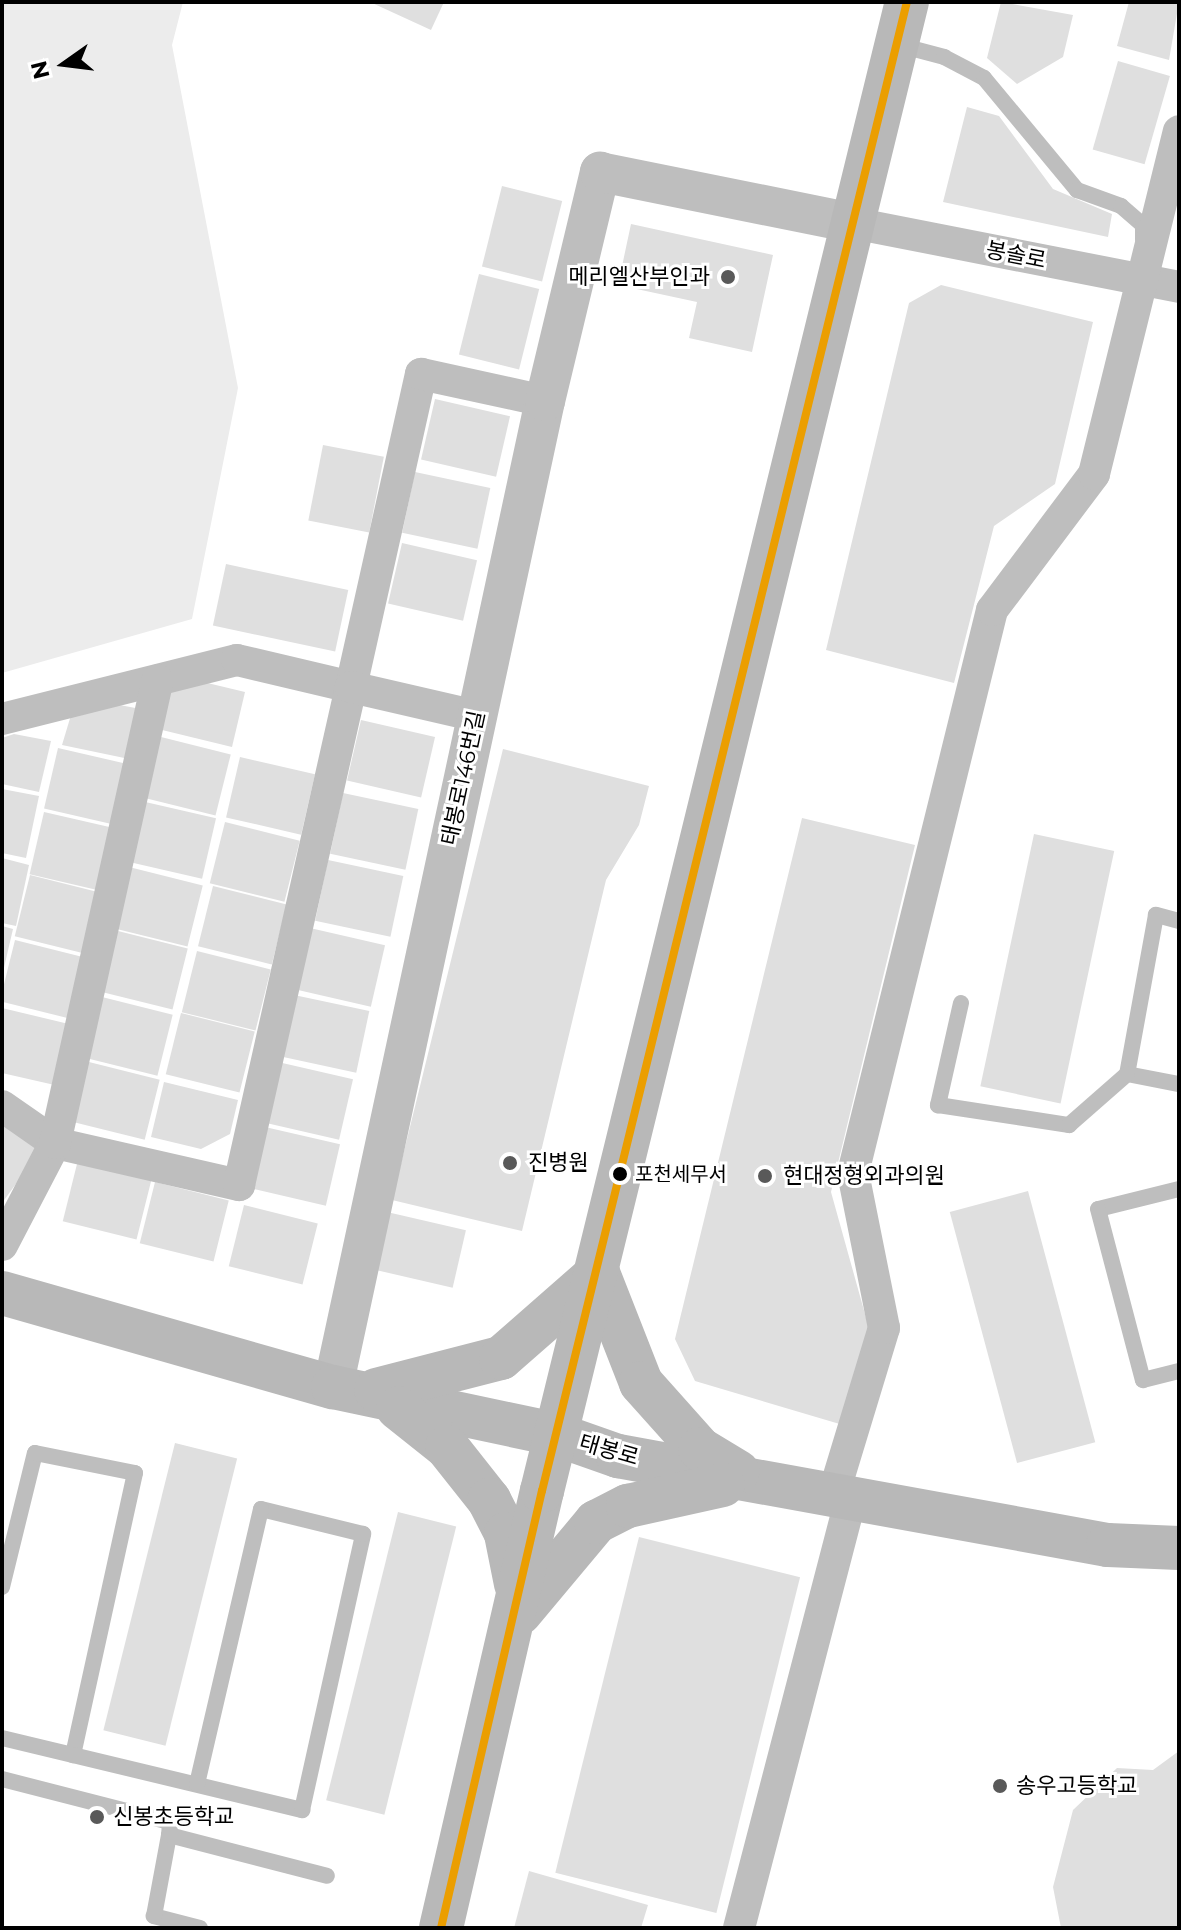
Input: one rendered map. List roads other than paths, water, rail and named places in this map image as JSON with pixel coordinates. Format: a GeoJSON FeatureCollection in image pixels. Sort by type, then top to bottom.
{"type":"FeatureCollection","features":[{"type":"Feature","properties":{"kind":"main road"},"geometry":{"type":"LineString","coordinates":[[441,1928],[907,2]]}},
{"type":"Feature","properties":{"kind":"main road"},"geometry":{"type":"LineString","coordinates":[[361,1393],[501,1358],[598,1273]]}},
{"type":"Feature","properties":{"kind":"main road"},"geometry":{"type":"LineString","coordinates":[[598,1273],[641,1383],[700,1449],[752,1481]]}},
{"type":"Feature","properties":{"kind":"main road","name":"태봉로"},"geometry":{"type":"LineString","coordinates":[[2,1293],[361,1393],[558,1435],[618,1456],[841,1500],[1108,1545],[1179,1548]]}},
{"type":"Feature","properties":{"kind":"main road"},"geometry":{"type":"LineString","coordinates":[[361,1393],[447,1447],[489,1500],[515,1565],[516,1618]]}},
{"type":"Feature","properties":{"kind":"main road"},"geometry":{"type":"LineString","coordinates":[[516,1618],[596,1522],[688,1489],[752,1481]]}},
{"type":"Feature","properties":{"kind":"street"},"geometry":{"type":"LineString","coordinates":[[739,1928],[884,1328],[853,1173],[992,610],[1094,474],[1179,131]]}},
{"type":"Feature","properties":{"kind":"street","name":"태봉로146번길"},"geometry":{"type":"LineString","coordinates":[[361,1393],[477,716],[545,401],[600,172],[853,223]]}},
{"type":"Feature","properties":{"kind":"street","name":"봉솔로"},"geometry":{"type":"LineString","coordinates":[[853,223],[1179,287]]}},
{"type":"Feature","properties":{"kind":"street"},"geometry":{"type":"LineString","coordinates":[[2,1106],[55,1143],[239,1185],[421,374],[545,401]]}},
{"type":"Feature","properties":{"kind":"street"},"geometry":{"type":"LineString","coordinates":[[2,719],[237,660],[477,716]]}},
{"type":"Feature","properties":{"kind":"street"},"geometry":{"type":"LineString","coordinates":[[2,1245],[55,1143],[158,680]]}},
{"type":"Feature","properties":{"kind":"lane"},"geometry":{"type":"LineString","coordinates":[[897,44],[944,57],[984,78],[1077,190],[1121,206],[1143,225],[1140,280]]}},
{"type":"Feature","properties":{"kind":"lane"},"geometry":{"type":"LineString","coordinates":[[961,1003],[938,1105],[1069,1125],[1127,1074],[1156,915],[1179,921]]}},
{"type":"Feature","properties":{"kind":"lane"},"geometry":{"type":"LineString","coordinates":[[1127,1074],[1179,1084]]}},
{"type":"Feature","properties":{"kind":"lane"},"geometry":{"type":"LineString","coordinates":[[1179,1189],[1098,1209],[1143,1380],[1179,1371]]}},
{"type":"Feature","properties":{"kind":"lane"},"geometry":{"type":"LineString","coordinates":[[2,1587],[35,1453],[135,1473],[73,1755]]}},
{"type":"Feature","properties":{"kind":"lane"},"geometry":{"type":"LineString","coordinates":[[2,1738],[302,1810],[363,1534],[261,1509],[197,1784]]}},
{"type":"Feature","properties":{"kind":"lane"},"geometry":{"type":"LineString","coordinates":[[2,1779],[170,1822],[154,1916],[200,1928]]}},
{"type":"Feature","properties":{"kind":"lane"},"geometry":{"type":"LineString","coordinates":[[169,1835],[327,1876]]}},
{"type":"Feature","properties":{"kind":"place","name":"메리엘산부인과"},"geometry":{"type":"Point","coordinates":[728,277]}},
{"type":"Feature","properties":{"kind":"place","name":"진병원"},"geometry":{"type":"Point","coordinates":[510,1163]}},
{"type":"Feature","properties":{"kind":"place","name":"포천세무서"},"geometry":{"type":"Point","coordinates":[620,1174]}},
{"type":"Feature","properties":{"kind":"place","name":"현대정형외과의원"},"geometry":{"type":"Point","coordinates":[765,1176]}},
{"type":"Feature","properties":{"kind":"place","name":"송우고등학교"},"geometry":{"type":"Point","coordinates":[1000,1786]}},
{"type":"Feature","properties":{"kind":"place","name":"신봉초등학교"},"geometry":{"type":"Point","coordinates":[97,1817]}}]}
